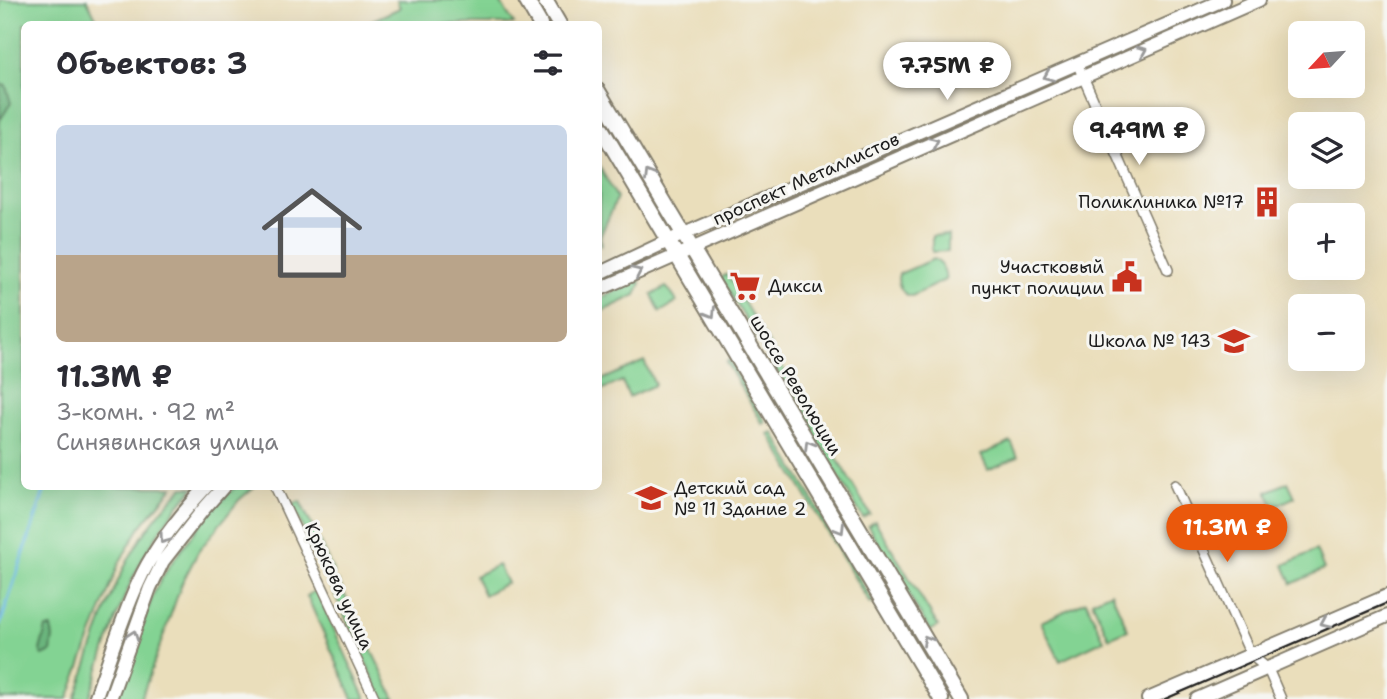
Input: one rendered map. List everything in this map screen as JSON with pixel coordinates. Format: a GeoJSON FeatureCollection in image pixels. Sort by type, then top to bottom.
{"type":"FeatureCollection","features":[{"type":"Feature","properties":{"kind":"main road"},"geometry":{"type":"LineString","coordinates":[[526,0],[538,21]]}},
{"type":"Feature","properties":{"kind":"main road"},"geometry":{"type":"LineString","coordinates":[[545,0],[557,21]]}},
{"type":"Feature","properties":{"kind":"main road","name":"шоссе Революции"},"geometry":{"type":"LineString","coordinates":[[602,98],[961,699]]}},
{"type":"Feature","properties":{"kind":"main road","name":"шоссе Революции"},"geometry":{"type":"LineString","coordinates":[[602,130],[941,699]]}},
{"type":"Feature","properties":{"kind":"street","name":"проспект Металлистов"},"geometry":{"type":"LineString","coordinates":[[602,272],[683,234],[1223,0]]}},
{"type":"Feature","properties":{"kind":"street","name":"проспект Металлистов"},"geometry":{"type":"LineString","coordinates":[[602,288],[1259,0]]}},
{"type":"Feature","properties":{"kind":"street"},"geometry":{"type":"LineString","coordinates":[[1077,63],[1168,270]]}},
{"type":"Feature","properties":{"kind":"street"},"geometry":{"type":"LineString","coordinates":[[1175,485],[1251,655],[1268,669],[1281,699]]}},
{"type":"Feature","properties":{"kind":"street"},"geometry":{"type":"LineString","coordinates":[[95,699],[138,581],[160,543],[203,490]]}},
{"type":"Feature","properties":{"kind":"street"},"geometry":{"type":"LineString","coordinates":[[110,699],[150,588],[163,561],[220,490]]}},
{"type":"Feature","properties":{"kind":"street","name":"Крюкова улица"},"geometry":{"type":"LineString","coordinates":[[277,490],[375,699]]}},
{"type":"Feature","properties":{"kind":"street"},"geometry":{"type":"LineString","coordinates":[[1148,699],[1387,596]]}},
{"type":"Feature","properties":{"kind":"street"},"geometry":{"type":"LineString","coordinates":[[1197,699],[1387,616]]}},
{"type":"Feature","properties":{"kind":"green space"},"geometry":{"type":"Polygon","coordinates":[[[0,0],[87,0],[98,21],[21,21],[21,490],[171,490],[140,527],[119,563],[68,699],[0,699],[0,0]]]}},
{"type":"Feature","properties":{"kind":"green space"},"geometry":{"type":"Polygon","coordinates":[[[397,0],[499,0],[512,21],[371,21],[400,8],[397,0]]]}},
{"type":"Feature","properties":{"kind":"green space"},"geometry":{"type":"Polygon","coordinates":[[[0,84],[6,86],[11,103],[0,120],[0,84]]]}},
{"type":"Feature","properties":{"kind":"green space"},"geometry":{"type":"Polygon","coordinates":[[[602,171],[617,198],[602,232],[602,171]]]}},
{"type":"Feature","properties":{"kind":"green space"},"geometry":{"type":"Polygon","coordinates":[[[948,235],[948,251],[932,252],[932,236],[948,235]]]}},
{"type":"Feature","properties":{"kind":"green space"},"geometry":{"type":"Polygon","coordinates":[[[934,259],[943,268],[945,280],[912,296],[905,294],[899,285],[899,274],[934,259]]]}},
{"type":"Feature","properties":{"kind":"green space"},"geometry":{"type":"Polygon","coordinates":[[[727,274],[801,398],[794,402],[721,278],[727,274]]]}},
{"type":"Feature","properties":{"kind":"green space"},"geometry":{"type":"Polygon","coordinates":[[[638,279],[641,283],[636,295],[602,312],[602,297],[638,279]]]}},
{"type":"Feature","properties":{"kind":"green space"},"geometry":{"type":"Polygon","coordinates":[[[666,287],[677,302],[660,312],[652,295],[666,287]]]}},
{"type":"Feature","properties":{"kind":"green space"},"geometry":{"type":"Polygon","coordinates":[[[729,360],[766,422],[763,424],[726,362],[729,360]]]}},
{"type":"Feature","properties":{"kind":"green space"},"geometry":{"type":"Polygon","coordinates":[[[644,361],[655,385],[629,397],[622,381],[602,390],[602,380],[644,361]]]}},
{"type":"Feature","properties":{"kind":"green space"},"geometry":{"type":"Polygon","coordinates":[[[806,406],[870,514],[863,518],[799,410],[806,406]]]}},
{"type":"Feature","properties":{"kind":"green space"},"geometry":{"type":"Polygon","coordinates":[[[773,432],[873,602],[870,604],[769,434],[773,432]]]}},
{"type":"Feature","properties":{"kind":"green space"},"geometry":{"type":"Polygon","coordinates":[[[1011,442],[1018,457],[988,470],[981,455],[1011,442]]]}},
{"type":"Feature","properties":{"kind":"green space"},"geometry":{"type":"Polygon","coordinates":[[[1288,482],[1295,497],[1274,507],[1267,492],[1288,482]]]}},
{"type":"Feature","properties":{"kind":"green space"},"geometry":{"type":"Polygon","coordinates":[[[180,490],[192,490],[161,529],[134,576],[115,621],[89,699],[75,699],[117,582],[137,545],[180,490]]]}},
{"type":"Feature","properties":{"kind":"green space"},"geometry":{"type":"Polygon","coordinates":[[[232,490],[251,490],[239,500],[198,552],[182,583],[141,699],[114,699],[155,590],[169,566],[208,514],[232,490]]]}},
{"type":"Feature","properties":{"kind":"green space"},"geometry":{"type":"Polygon","coordinates":[[[300,501],[334,573],[326,577],[292,504],[300,501]]]}},
{"type":"Feature","properties":{"kind":"green space"},"geometry":{"type":"Polygon","coordinates":[[[875,521],[938,626],[930,631],[868,526],[875,521]]]}},
{"type":"Feature","properties":{"kind":"green space"},"geometry":{"type":"Polygon","coordinates":[[[1316,550],[1324,569],[1292,584],[1284,565],[1316,550]]]}},
{"type":"Feature","properties":{"kind":"green space"},"geometry":{"type":"Polygon","coordinates":[[[498,565],[507,583],[484,595],[475,576],[498,565]]]}},
{"type":"Feature","properties":{"kind":"green space"},"geometry":{"type":"Polygon","coordinates":[[[338,581],[395,699],[383,699],[330,584],[338,581]]]}},
{"type":"Feature","properties":{"kind":"green space"},"geometry":{"type":"Polygon","coordinates":[[[316,590],[366,699],[353,699],[307,596],[316,590]]]}},
{"type":"Feature","properties":{"kind":"green space"},"geometry":{"type":"Polygon","coordinates":[[[1111,592],[1128,630],[1109,638],[1092,601],[1111,592]]]}},
{"type":"Feature","properties":{"kind":"green space"},"geometry":{"type":"Polygon","coordinates":[[[1086,601],[1104,640],[1060,661],[1041,622],[1086,601]]]}},
{"type":"Feature","properties":{"kind":"green space"},"geometry":{"type":"Polygon","coordinates":[[[46,628],[51,628],[53,637],[51,652],[43,656],[40,650],[46,628]]]}},
{"type":"Feature","properties":{"kind":"waterway"},"geometry":{"type":"LineString","coordinates":[[0,624],[45,490]]}},
{"type":"Feature","properties":{"kind":"tram line"},"geometry":{"type":"LineString","coordinates":[[1165,699],[1387,603]]}},
{"type":"Feature","properties":{"kind":"place","name":"Поликлиника №17"},"geometry":{"type":"Point","coordinates":[1267,202]}},
{"type":"Feature","properties":{"kind":"place","name":"Участковый пункт полиции"},"geometry":{"type":"Point","coordinates":[1127,277]}},
{"type":"Feature","properties":{"kind":"place","name":"Дикси"},"geometry":{"type":"Point","coordinates":[745,286]}},
{"type":"Feature","properties":{"kind":"place","name":"Школа № 143"},"geometry":{"type":"Point","coordinates":[1234,341]}},
{"type":"Feature","properties":{"kind":"place","name":"Детский сад № 11 Здание 2"},"geometry":{"type":"Point","coordinates":[651,498]}}]}
